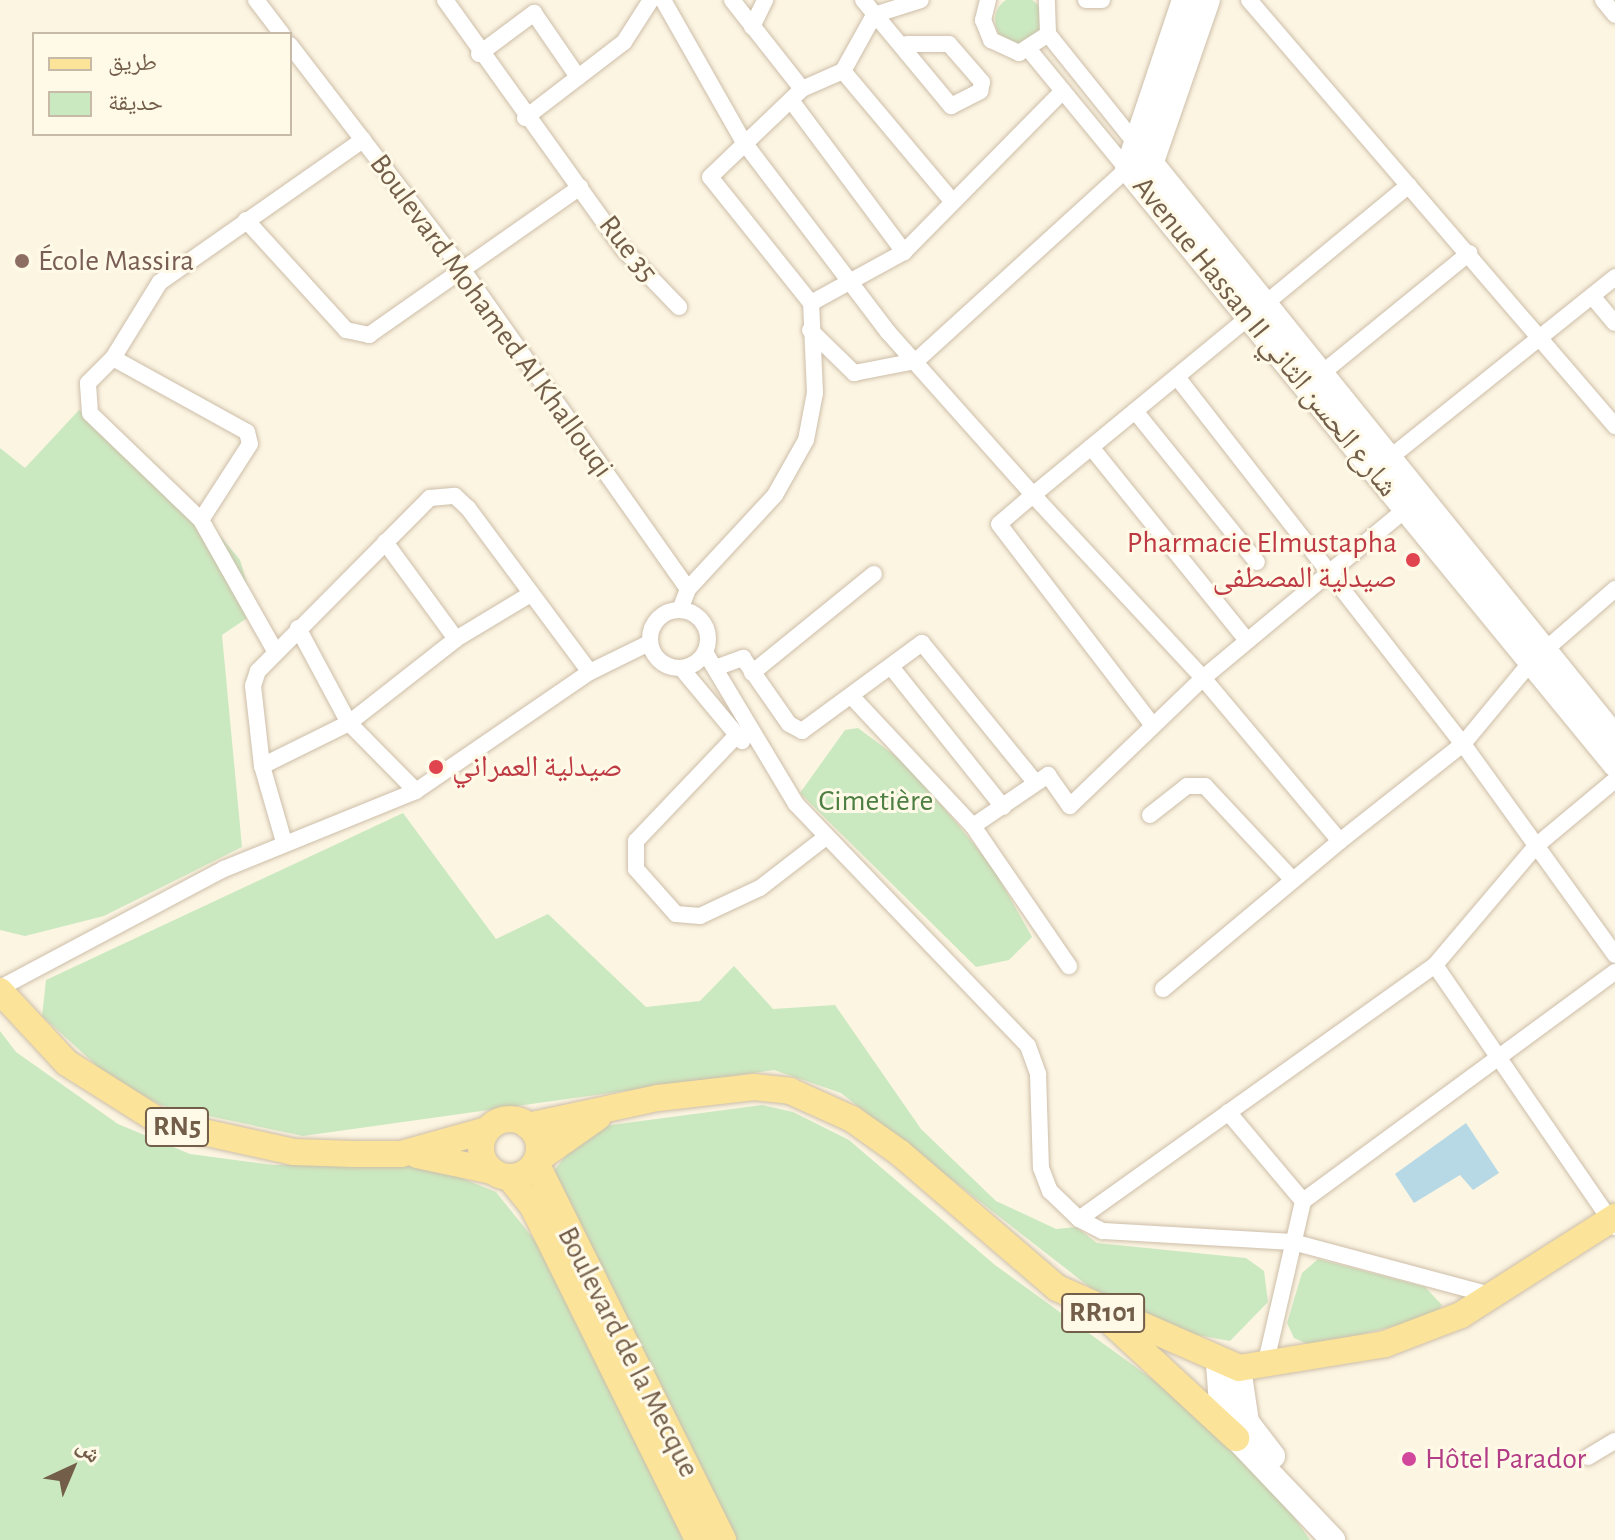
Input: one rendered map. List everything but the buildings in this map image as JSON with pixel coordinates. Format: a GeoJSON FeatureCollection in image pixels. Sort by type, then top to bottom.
{"type":"FeatureCollection","features":[{"type":"Feature","properties":{"kind":"main road","name":"RN5"},"geometry":{"type":"LineString","coordinates":[[0,990],[67,1063],[162,1123],[294,1152],[401,1154],[501,1174]]}},
{"type":"Feature","properties":{"kind":"main road","name":"RR101"},"geometry":{"type":"LineString","coordinates":[[528,1126],[618,1105],[754,1087],[820,1102],[900,1153],[1057,1288],[1105,1315],[1228,1366],[1265,1366],[1385,1344],[1496,1296],[1614,1222]]}},
{"type":"Feature","properties":{"kind":"main road","name":"RR101"},"geometry":{"type":"LineString","coordinates":[[537,1161],[618,1105]]}},
{"type":"Feature","properties":{"kind":"main road","name":"RN5"},"geometry":{"type":"LineString","coordinates":[[401,1154],[487,1130],[511,1119],[528,1126]]}},
{"type":"Feature","properties":{"kind":"main road"},"geometry":{"type":"LineString","coordinates":[[487,1130],[481,1147],[501,1174],[537,1161],[538,1141],[528,1126]]}},
{"type":"Feature","properties":{"kind":"main road","name":"Boulevard de la Mecque"},"geometry":{"type":"LineString","coordinates":[[537,1161],[589,1293],[698,1540]]}},
{"type":"Feature","properties":{"kind":"main road","name":"Boulevard de la Mecque"},"geometry":{"type":"LineString","coordinates":[[501,1174],[589,1293],[723,1540]]}},
{"type":"Feature","properties":{"kind":"main road"},"geometry":{"type":"LineString","coordinates":[[1105,1315],[1180,1394],[1236,1438]]}},
{"type":"Feature","properties":{"kind":"street"},"geometry":{"type":"LineString","coordinates":[[256,0],[280,32]]}},
{"type":"Feature","properties":{"kind":"street","name":"Rue 35"},"geometry":{"type":"LineString","coordinates":[[445,0],[525,118],[650,281],[679,307]]}},
{"type":"Feature","properties":{"kind":"street"},"geometry":{"type":"LineString","coordinates":[[525,118],[624,42],[651,0]]}},
{"type":"Feature","properties":{"kind":"street"},"geometry":{"type":"LineString","coordinates":[[663,0],[743,141],[852,284],[1033,495],[1203,678],[1340,841]]}},
{"type":"Feature","properties":{"kind":"street"},"geometry":{"type":"LineString","coordinates":[[732,0],[904,252]]}},
{"type":"Feature","properties":{"kind":"street"},"geometry":{"type":"LineString","coordinates":[[752,27],[765,0]]}},
{"type":"Feature","properties":{"kind":"street"},"geometry":{"type":"LineString","coordinates":[[863,0],[874,15],[907,44],[951,106],[980,91],[982,82],[949,44],[907,44]]}},
{"type":"Feature","properties":{"kind":"street"},"geometry":{"type":"LineString","coordinates":[[680,610],[688,589],[775,495],[806,440],[815,393],[811,303],[712,185],[713,170],[797,96],[843,71],[874,15],[921,0]]}},
{"type":"Feature","properties":{"kind":"street"},"geometry":{"type":"LineString","coordinates":[[988,0],[983,20],[991,40],[1009,51],[1030,51],[1048,34]]}},
{"type":"Feature","properties":{"kind":"street"},"geometry":{"type":"LineString","coordinates":[[1047,0],[1048,34],[1136,144]]}},
{"type":"Feature","properties":{"kind":"street"},"geometry":{"type":"LineString","coordinates":[[1086,0],[1102,0]]}},
{"type":"Feature","properties":{"kind":"street"},"geometry":{"type":"LineString","coordinates":[[1134,178],[1136,144],[1184,0]]}},
{"type":"Feature","properties":{"kind":"street"},"geometry":{"type":"LineString","coordinates":[[810,330],[854,373],[916,361],[1153,164],[1208,0]]}},
{"type":"Feature","properties":{"kind":"street"},"geometry":{"type":"LineString","coordinates":[[1249,0],[1615,426]]}},
{"type":"Feature","properties":{"kind":"street"},"geometry":{"type":"LineString","coordinates":[[1603,0],[1615,15]]}},
{"type":"Feature","properties":{"kind":"street"},"geometry":{"type":"LineString","coordinates":[[479,54],[534,13],[578,77]]}},
{"type":"Feature","properties":{"kind":"street","name":"Boulevard Mohamed Al Khallouqi"},"geometry":{"type":"LineString","coordinates":[[292,48],[465,273],[688,589]]}},
{"type":"Feature","properties":{"kind":"street"},"geometry":{"type":"LineString","coordinates":[[1030,51],[1134,178]]}},
{"type":"Feature","properties":{"kind":"street"},"geometry":{"type":"LineString","coordinates":[[843,71],[953,202]]}},
{"type":"Feature","properties":{"kind":"street"},"geometry":{"type":"LineString","coordinates":[[811,303],[852,284],[904,252],[1063,91]]}},
{"type":"Feature","properties":{"kind":"street"},"geometry":{"type":"LineString","coordinates":[[275,651],[201,520],[90,413],[88,383],[113,358],[160,282],[363,140]]}},
{"type":"Feature","properties":{"kind":"street","name":"Avenue Hassan II شارع الحسن الثاني"},"geometry":{"type":"LineString","coordinates":[[1136,144],[1260,311],[1538,656],[1615,765]]}},
{"type":"Feature","properties":{"kind":"street","name":"Avenue Hassan II شارع الحسن الثاني"},"geometry":{"type":"LineString","coordinates":[[1134,178],[1260,311]]}},
{"type":"Feature","properties":{"kind":"street"},"geometry":{"type":"LineString","coordinates":[[1151,723],[999,524],[1409,185]]}},
{"type":"Feature","properties":{"kind":"street"},"geometry":{"type":"LineString","coordinates":[[246,220],[332,317],[361,335],[465,273],[580,187]]}},
{"type":"Feature","properties":{"kind":"street"},"geometry":{"type":"LineString","coordinates":[[1315,379],[1469,253]]}},
{"type":"Feature","properties":{"kind":"street"},"geometry":{"type":"LineString","coordinates":[[1383,463],[1615,277]]}},
{"type":"Feature","properties":{"kind":"street"},"geometry":{"type":"LineString","coordinates":[[1592,296],[1615,323]]}},
{"type":"Feature","properties":{"kind":"street"},"geometry":{"type":"LineString","coordinates":[[113,358],[247,432],[250,444],[201,520]]}},
{"type":"Feature","properties":{"kind":"street"},"geometry":{"type":"LineString","coordinates":[[1177,377],[1463,744],[1615,955]]}},
{"type":"Feature","properties":{"kind":"street"},"geometry":{"type":"LineString","coordinates":[[1135,411],[1257,562]]}},
{"type":"Feature","properties":{"kind":"street"},"geometry":{"type":"LineString","coordinates":[[1091,447],[1245,638]]}},
{"type":"Feature","properties":{"kind":"street","name":"Avenue Hassan II شارع الحسن الثاني"},"geometry":{"type":"LineString","coordinates":[[1383,463],[1406,509],[1615,737]]}},
{"type":"Feature","properties":{"kind":"street"},"geometry":{"type":"LineString","coordinates":[[284,842],[262,766],[253,686],[275,651],[430,498],[455,496],[590,672]]}},
{"type":"Feature","properties":{"kind":"street"},"geometry":{"type":"LineString","coordinates":[[973,826],[1048,775],[1070,806],[1151,723],[1245,638],[1406,509]]}},
{"type":"Feature","properties":{"kind":"street"},"geometry":{"type":"LineString","coordinates":[[385,542],[456,639]]}},
{"type":"Feature","properties":{"kind":"street"},"geometry":{"type":"LineString","coordinates":[[752,673],[874,574]]}},
{"type":"Feature","properties":{"kind":"street"},"geometry":{"type":"LineString","coordinates":[[1163,989],[1292,879],[1463,744],[1538,656],[1615,589]]}},
{"type":"Feature","properties":{"kind":"street"},"geometry":{"type":"LineString","coordinates":[[262,766],[349,723],[456,639],[529,595]]}},
{"type":"Feature","properties":{"kind":"street"},"geometry":{"type":"LineString","coordinates":[[0,990],[284,842],[416,791],[590,672],[649,643],[663,614],[680,610],[700,619],[705,652],[718,667],[770,767]]}},
{"type":"Feature","properties":{"kind":"street"},"geometry":{"type":"LineString","coordinates":[[298,628],[349,723],[416,791]]}},
{"type":"Feature","properties":{"kind":"street"},"geometry":{"type":"LineString","coordinates":[[649,643],[667,666],[682,669],[736,736],[770,767],[826,837],[1028,1046],[1038,1074],[1041,1168],[1050,1191],[1079,1219],[1103,1231],[1293,1242],[1496,1296]]}},
{"type":"Feature","properties":{"kind":"street"},"geometry":{"type":"LineString","coordinates":[[718,667],[743,658],[795,730],[811,728],[854,699],[922,643],[1035,782]]}},
{"type":"Feature","properties":{"kind":"street"},"geometry":{"type":"LineString","coordinates":[[682,669],[705,652]]}},
{"type":"Feature","properties":{"kind":"street"},"geometry":{"type":"LineString","coordinates":[[892,668],[1003,807]]}},
{"type":"Feature","properties":{"kind":"street"},"geometry":{"type":"LineString","coordinates":[[854,699],[973,826],[1069,966]]}},
{"type":"Feature","properties":{"kind":"street"},"geometry":{"type":"LineString","coordinates":[[736,736],[636,841],[636,869],[676,914],[700,916],[760,888],[826,837]]}},
{"type":"Feature","properties":{"kind":"street"},"geometry":{"type":"LineString","coordinates":[[1079,1219],[1435,965],[1536,846],[1615,780]]}},
{"type":"Feature","properties":{"kind":"street"},"geometry":{"type":"LineString","coordinates":[[1150,815],[1187,786],[1205,786],[1292,879]]}},
{"type":"Feature","properties":{"kind":"street"},"geometry":{"type":"LineString","coordinates":[[1435,965],[1614,1222]]}},
{"type":"Feature","properties":{"kind":"street"},"geometry":{"type":"LineString","coordinates":[[1265,1366],[1303,1201],[1615,972]]}},
{"type":"Feature","properties":{"kind":"street"},"geometry":{"type":"LineString","coordinates":[[1228,1112],[1303,1201]]}},
{"type":"Feature","properties":{"kind":"street"},"geometry":{"type":"LineString","coordinates":[[1228,1366],[1221,1404],[1236,1438],[1275,1470]]}},
{"type":"Feature","properties":{"kind":"street"},"geometry":{"type":"LineString","coordinates":[[1228,1366],[1247,1422],[1275,1470],[1334,1540]]}},
{"type":"Feature","properties":{"kind":"street"},"geometry":{"type":"LineString","coordinates":[[1588,1457],[1615,1441]]}},
{"type":"Feature","properties":{"kind":"green space"},"geometry":{"type":"Polygon","coordinates":[[[1008,-1],[1030,-1],[1041,11],[1041,29],[1028,42],[1010,42],[997,29],[997,11],[1008,-1]]]}},
{"type":"Feature","properties":{"kind":"green space"},"geometry":{"type":"Polygon","coordinates":[[[79,410],[199,510],[240,560],[256,612],[222,635],[242,847],[104,916],[25,936],[0,930],[0,448],[25,468],[79,410]]]}},
{"type":"Feature","properties":{"kind":"green space","name":"Cimetière"},"geometry":{"type":"Polygon","coordinates":[[[858,728],[909,766],[992,866],[1032,937],[1009,960],[976,967],[800,793],[845,730],[858,728]]]}},
{"type":"Feature","properties":{"kind":"green space"},"geometry":{"type":"Polygon","coordinates":[[[403,813],[496,939],[548,914],[646,1007],[700,1001],[734,966],[773,1009],[835,1005],[921,1129],[996,1201],[1056,1229],[1076,1227],[1097,1243],[1246,1258],[1264,1271],[1268,1302],[1230,1341],[1181,1332],[1101,1296],[841,1093],[774,1070],[303,1136],[166,1107],[116,1083],[42,1016],[46,980],[403,813]]]}},
{"type":"Feature","properties":{"kind":"green space"},"geometry":{"type":"Polygon","coordinates":[[[0,1031],[16,1052],[118,1124],[190,1154],[274,1165],[422,1162],[496,1192],[541,1248],[691,1540],[0,1540],[0,1031]]]}},
{"type":"Feature","properties":{"kind":"green space"},"geometry":{"type":"Polygon","coordinates":[[[762,1105],[793,1112],[849,1140],[995,1265],[1170,1392],[1270,1482],[1310,1540],[731,1540],[552,1173],[588,1128],[762,1105]]]}},
{"type":"Feature","properties":{"kind":"green space"},"geometry":{"type":"Polygon","coordinates":[[[1318,1259],[1425,1287],[1442,1305],[1433,1317],[1312,1346],[1294,1338],[1287,1323],[1302,1273],[1318,1259]]]}},
{"type":"Feature","properties":{"kind":"water"},"geometry":{"type":"Polygon","coordinates":[[[1466,1123],[1499,1173],[1473,1190],[1460,1175],[1414,1203],[1395,1174],[1466,1123]]]}},
{"type":"Feature","properties":{"kind":"place","name":"École Massira"},"geometry":{"type":"Point","coordinates":[22,261]}},
{"type":"Feature","properties":{"kind":"place","name":"Pharmacie Elmustapha صيدلية المصطفى"},"geometry":{"type":"Point","coordinates":[1413,560]}},
{"type":"Feature","properties":{"kind":"place","name":"صيدلية العمراني"},"geometry":{"type":"Point","coordinates":[436,767]}},
{"type":"Feature","properties":{"kind":"place","name":"Hôtel Parador"},"geometry":{"type":"Point","coordinates":[1409,1459]}}]}
